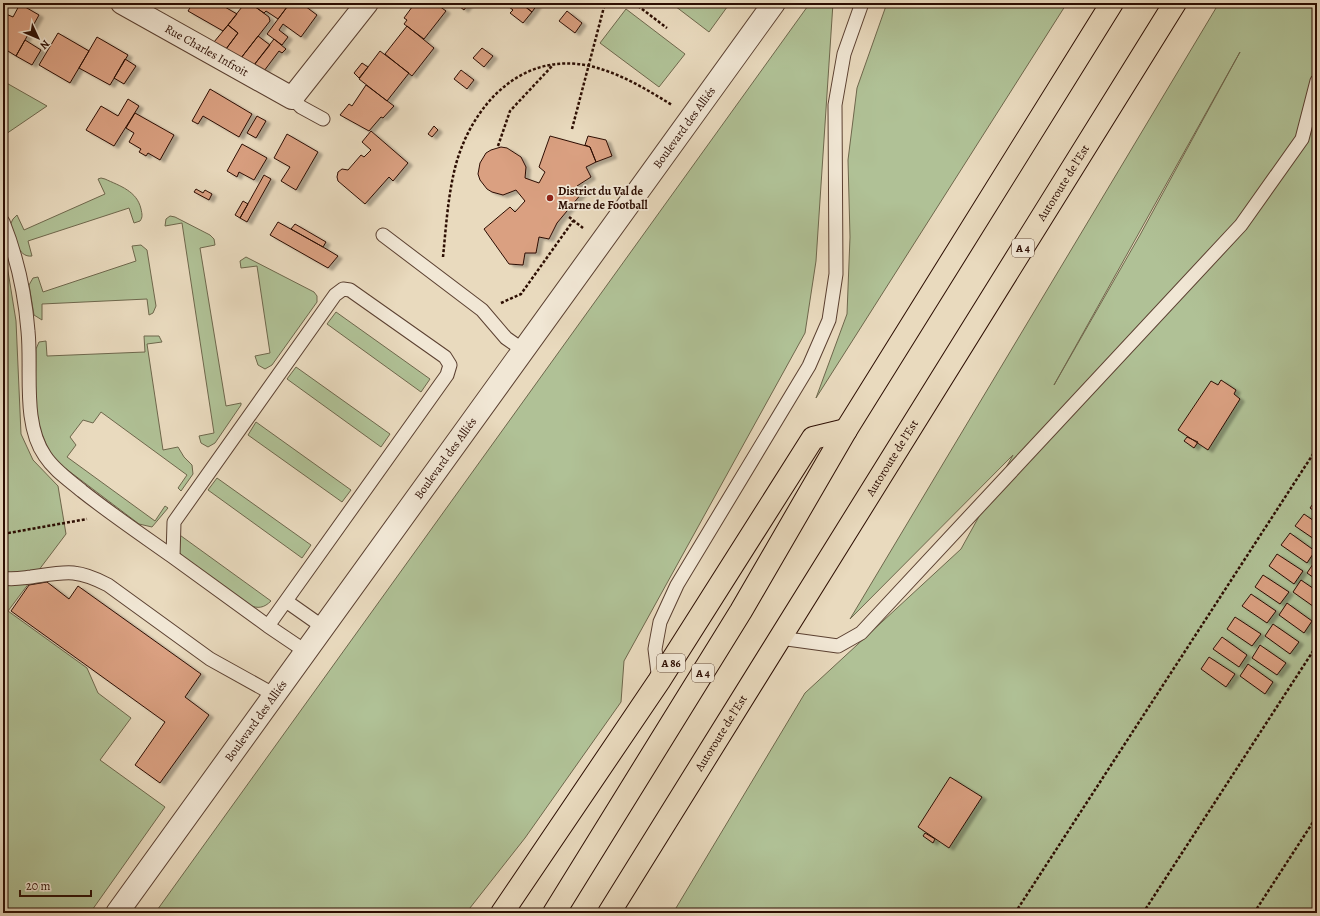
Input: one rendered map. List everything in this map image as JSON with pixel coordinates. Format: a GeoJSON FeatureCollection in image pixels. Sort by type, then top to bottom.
{"type":"FeatureCollection","features":[{"type":"Feature","properties":{"kind":"highway","name":"A 4"},"geometry":{"type":"LineString","coordinates":[[554,913],[741,611],[846,430],[1112,3]]}},
{"type":"Feature","properties":{"kind":"highway","name":"Autoroute de l’Est"},"geometry":{"type":"LineString","coordinates":[[609,913],[1175,3]]}},
{"type":"Feature","properties":{"kind":"highway","name":"A 86"},"geometry":{"type":"LineString","coordinates":[[502,913],[659,681],[813,438],[846,430]]}},
{"type":"Feature","properties":{"kind":"street","name":"Rue Charles Infroit"},"geometry":{"type":"LineString","coordinates":[[122,3],[292,98]]}},
{"type":"Feature","properties":{"kind":"street","name":"Boulevard des Alliés"},"geometry":{"type":"LineString","coordinates":[[116,913],[322,626],[774,3]]}},
{"type":"Feature","properties":{"kind":"street"},"geometry":{"type":"LineString","coordinates":[[292,98],[364,4]]}},
{"type":"Feature","properties":{"kind":"lane"},"geometry":{"type":"LineString","coordinates":[[659,681],[655,649],[660,622],[677,585],[809,366],[829,320],[836,274],[835,105],[844,54],[862,3]]}},
{"type":"Feature","properties":{"kind":"lane"},"geometry":{"type":"LineString","coordinates":[[780,638],[838,646],[861,633],[1241,225],[1302,139],[1317,81]]}},
{"type":"Feature","properties":{"kind":"lane"},"geometry":{"type":"LineString","coordinates":[[292,98],[301,107],[323,119]]}},
{"type":"Feature","properties":{"kind":"lane"},"geometry":{"type":"LineString","coordinates":[[3,222],[19,270],[25,300],[29,332],[31,423],[37,442],[45,456],[59,472],[104,508],[305,651]]}},
{"type":"Feature","properties":{"kind":"lane"},"geometry":{"type":"LineString","coordinates":[[382,235],[482,310],[506,338],[523,350]]}},
{"type":"Feature","properties":{"kind":"lane"},"geometry":{"type":"LineString","coordinates":[[173,557],[174,522],[335,295],[343,290],[350,290],[445,357],[450,365],[447,375],[268,626]]}},
{"type":"Feature","properties":{"kind":"lane"},"geometry":{"type":"LineString","coordinates":[[3,578],[25,578],[65,572],[77,572],[89,576],[108,585],[210,660],[274,694]]}},
{"type":"Feature","properties":{"kind":"lane"},"geometry":{"type":"LineString","coordinates":[[286,601],[322,626]]}},
{"type":"Feature","properties":{"kind":"path"},"geometry":{"type":"LineString","coordinates":[[572,129],[605,3]]}},
{"type":"Feature","properties":{"kind":"path"},"geometry":{"type":"LineString","coordinates":[[634,3],[667,28]]}},
{"type":"Feature","properties":{"kind":"path"},"geometry":{"type":"LineString","coordinates":[[498,146],[510,111],[553,65]]}},
{"type":"Feature","properties":{"kind":"path"},"geometry":{"type":"LineString","coordinates":[[441,280],[452,185],[456,164],[477,117],[489,102],[513,79],[528,71],[553,65],[588,66],[634,82],[673,105]]}},
{"type":"Feature","properties":{"kind":"path"},"geometry":{"type":"LineString","coordinates":[[569,218],[584,228]]}},
{"type":"Feature","properties":{"kind":"path"},"geometry":{"type":"LineString","coordinates":[[482,310],[512,299],[521,294],[573,221]]}},
{"type":"Feature","properties":{"kind":"path"},"geometry":{"type":"LineString","coordinates":[[1015,913],[1317,448]]}},
{"type":"Feature","properties":{"kind":"path"},"geometry":{"type":"LineString","coordinates":[[3,534],[87,519],[104,508]]}},
{"type":"Feature","properties":{"kind":"path"},"geometry":{"type":"LineString","coordinates":[[1143,913],[1317,644]]}},
{"type":"Feature","properties":{"kind":"path"},"geometry":{"type":"LineString","coordinates":[[1254,913],[1317,816]]}},
{"type":"Feature","properties":{"kind":"green space"},"geometry":{"type":"Polygon","coordinates":[[[671,3],[730,3],[709,32],[671,3]]]}},
{"type":"Feature","properties":{"kind":"green space"},"geometry":{"type":"Polygon","coordinates":[[[810,3],[833,3],[816,261],[805,333],[624,661],[621,702],[525,838],[466,913],[155,913],[810,3]]]}},
{"type":"Feature","properties":{"kind":"green space"},"geometry":{"type":"Polygon","coordinates":[[[887,3],[1067,3],[816,398],[847,314],[850,237],[848,160],[857,88],[887,3]]]}},
{"type":"Feature","properties":{"kind":"green space"},"geometry":{"type":"Polygon","coordinates":[[[1219,3],[1310,3],[1317,14],[1317,913],[673,913],[805,693],[961,549],[1013,455],[850,619],[1219,3]],[[1240,52],[1054,385],[1140,235],[1240,52]]]}},
{"type":"Feature","properties":{"kind":"green space"},"geometry":{"type":"Polygon","coordinates":[[[626,9],[685,54],[659,87],[600,43],[626,9]]]}},
{"type":"Feature","properties":{"kind":"green space"},"geometry":{"type":"Polygon","coordinates":[[[3,81],[47,106],[3,136],[3,81]]]}},
{"type":"Feature","properties":{"kind":"green space"},"geometry":{"type":"Polygon","coordinates":[[[101,178],[132,193],[139,203],[142,212],[140,221],[134,223],[129,208],[28,241],[32,256],[23,254],[17,245],[10,225],[17,215],[24,230],[105,194],[98,179],[101,178]]]}},
{"type":"Feature","properties":{"kind":"green space"},"geometry":{"type":"Polygon","coordinates":[[[170,216],[175,217],[210,235],[214,239],[215,245],[200,248],[226,406],[241,403],[215,443],[208,447],[201,443],[199,436],[214,433],[182,223],[165,226],[166,219],[170,216]]]}},
{"type":"Feature","properties":{"kind":"green space"},"geometry":{"type":"Polygon","coordinates":[[[141,245],[147,250],[156,306],[153,313],[149,315],[147,299],[42,304],[42,320],[34,315],[29,285],[33,278],[38,277],[43,292],[136,261],[132,246],[141,245]]]}},
{"type":"Feature","properties":{"kind":"green space"},"geometry":{"type":"Polygon","coordinates":[[[3,253],[7,265],[16,321],[21,434],[33,460],[58,486],[66,534],[8,611],[87,668],[98,693],[131,718],[100,760],[165,807],[90,913],[3,913],[3,253]]]}},
{"type":"Feature","properties":{"kind":"green space"},"geometry":{"type":"Polygon","coordinates":[[[246,257],[314,292],[317,296],[317,302],[272,365],[265,369],[258,365],[255,356],[270,353],[257,266],[241,268],[240,261],[246,257]]]}},
{"type":"Feature","properties":{"kind":"green space"},"geometry":{"type":"Polygon","coordinates":[[[336,312],[430,379],[421,392],[327,324],[336,312]]]}},
{"type":"Feature","properties":{"kind":"green space"},"geometry":{"type":"Polygon","coordinates":[[[144,336],[159,336],[162,342],[147,344],[163,450],[178,447],[184,457],[192,465],[193,474],[181,491],[178,488],[187,475],[101,412],[93,423],[83,420],[70,437],[76,445],[67,457],[155,521],[165,506],[168,508],[152,527],[139,524],[57,462],[48,449],[38,425],[35,405],[36,349],[39,342],[46,341],[47,356],[145,352],[144,336]]]}},
{"type":"Feature","properties":{"kind":"green space"},"geometry":{"type":"Polygon","coordinates":[[[296,367],[390,434],[381,447],[287,379],[296,367]]]}},
{"type":"Feature","properties":{"kind":"green space"},"geometry":{"type":"Polygon","coordinates":[[[256,422],[351,490],[342,502],[248,435],[256,422]]]}},
{"type":"Feature","properties":{"kind":"green space"},"geometry":{"type":"Polygon","coordinates":[[[217,478],[311,545],[302,558],[208,490],[217,478]]]}},
{"type":"Feature","properties":{"kind":"green space"},"geometry":{"type":"Polygon","coordinates":[[[177,533],[271,601],[261,607],[249,605],[187,560],[178,551],[177,533]]]}},
{"type":"Feature","properties":{"kind":"building"},"geometry":{"type":"Polygon","coordinates":[[[193,3],[218,3],[237,14],[223,31],[188,11],[193,3]]]}},
{"type":"Feature","properties":{"kind":"building"},"geometry":{"type":"Polygon","coordinates":[[[245,3],[250,3],[269,17],[270,21],[241,58],[226,49],[238,33],[228,25],[245,3]]]}},
{"type":"Feature","properties":{"kind":"building"},"geometry":{"type":"Polygon","coordinates":[[[256,3],[290,3],[278,19],[266,11],[264,13],[254,6],[256,3]]]}},
{"type":"Feature","properties":{"kind":"building"},"geometry":{"type":"Polygon","coordinates":[[[290,3],[301,3],[317,15],[301,37],[283,24],[279,30],[288,37],[282,45],[267,34],[290,3]]]}},
{"type":"Feature","properties":{"kind":"building"},"geometry":{"type":"Polygon","coordinates":[[[415,3],[435,3],[446,11],[424,39],[404,24],[407,20],[404,18],[415,3]]]}},
{"type":"Feature","properties":{"kind":"building"},"geometry":{"type":"Polygon","coordinates":[[[455,3],[469,3],[464,10],[455,3]]]}},
{"type":"Feature","properties":{"kind":"building"},"geometry":{"type":"Polygon","coordinates":[[[504,3],[521,3],[532,12],[523,23],[510,13],[513,10],[504,3]]]}},
{"type":"Feature","properties":{"kind":"building"},"geometry":{"type":"Polygon","coordinates":[[[527,3],[534,3],[537,5],[532,12],[524,6],[527,3]]]}},
{"type":"Feature","properties":{"kind":"building"},"geometry":{"type":"Polygon","coordinates":[[[20,4],[39,15],[16,56],[3,48],[3,18],[6,14],[13,17],[20,4]]]}},
{"type":"Feature","properties":{"kind":"building"},"geometry":{"type":"Polygon","coordinates":[[[567,11],[582,23],[575,33],[559,21],[567,11]]]}},
{"type":"Feature","properties":{"kind":"building"},"geometry":{"type":"Polygon","coordinates":[[[228,25],[238,33],[226,49],[214,42],[228,25]]]}},
{"type":"Feature","properties":{"kind":"building"},"geometry":{"type":"Polygon","coordinates":[[[407,26],[434,48],[412,76],[385,54],[407,26]]]}},
{"type":"Feature","properties":{"kind":"building"},"geometry":{"type":"Polygon","coordinates":[[[58,33],[89,51],[70,83],[39,65],[58,33]]]}},
{"type":"Feature","properties":{"kind":"building"},"geometry":{"type":"Polygon","coordinates":[[[258,36],[270,45],[254,65],[241,58],[258,36]]]}},
{"type":"Feature","properties":{"kind":"building"},"geometry":{"type":"Polygon","coordinates":[[[97,37],[128,55],[110,85],[79,68],[97,37]]]}},
{"type":"Feature","properties":{"kind":"building"},"geometry":{"type":"Polygon","coordinates":[[[274,39],[286,49],[282,53],[279,51],[264,71],[254,65],[274,39]]]}},
{"type":"Feature","properties":{"kind":"building"},"geometry":{"type":"Polygon","coordinates":[[[25,40],[41,50],[32,65],[16,56],[25,40]]]}},
{"type":"Feature","properties":{"kind":"building"},"geometry":{"type":"Polygon","coordinates":[[[482,48],[493,56],[484,67],[473,58],[482,48]]]}},
{"type":"Feature","properties":{"kind":"building"},"geometry":{"type":"Polygon","coordinates":[[[380,51],[409,73],[387,101],[359,79],[380,51]]]}},
{"type":"Feature","properties":{"kind":"building"},"geometry":{"type":"Polygon","coordinates":[[[125,59],[136,66],[124,84],[114,78],[125,59]]]}},
{"type":"Feature","properties":{"kind":"building"},"geometry":{"type":"Polygon","coordinates":[[[362,63],[368,67],[359,78],[354,73],[362,63]]]}},
{"type":"Feature","properties":{"kind":"building"},"geometry":{"type":"Polygon","coordinates":[[[461,70],[474,80],[467,89],[454,79],[461,70]]]}},
{"type":"Feature","properties":{"kind":"building"},"geometry":{"type":"Polygon","coordinates":[[[366,85],[394,106],[383,118],[381,117],[369,131],[340,115],[349,104],[352,106],[366,85]]]}},
{"type":"Feature","properties":{"kind":"building"},"geometry":{"type":"Polygon","coordinates":[[[210,89],[252,114],[239,137],[203,116],[198,124],[192,121],[210,89]]]}},
{"type":"Feature","properties":{"kind":"building"},"geometry":{"type":"Polygon","coordinates":[[[128,99],[139,106],[114,146],[86,130],[101,106],[118,116],[128,99]]]}},
{"type":"Feature","properties":{"kind":"building"},"geometry":{"type":"Polygon","coordinates":[[[135,113],[174,135],[160,160],[148,153],[146,156],[139,152],[141,149],[129,142],[134,133],[126,128],[135,113]]]}},
{"type":"Feature","properties":{"kind":"building"},"geometry":{"type":"Polygon","coordinates":[[[257,116],[266,121],[256,138],[247,133],[257,116]]]}},
{"type":"Feature","properties":{"kind":"building"},"geometry":{"type":"Polygon","coordinates":[[[434,126],[438,130],[432,137],[428,134],[434,126]]]}},
{"type":"Feature","properties":{"kind":"building"},"geometry":{"type":"Polygon","coordinates":[[[371,131],[408,163],[393,181],[389,177],[365,204],[338,181],[337,177],[338,172],[342,169],[348,170],[361,155],[364,157],[371,150],[362,142],[371,131]]]}},
{"type":"Feature","properties":{"kind":"building"},"geometry":{"type":"Polygon","coordinates":[[[287,134],[318,152],[296,190],[281,181],[290,167],[274,158],[287,134]]]}},
{"type":"Feature","properties":{"kind":"building","name":"District du Val de Marne de Football"},"geometry":{"type":"Polygon","coordinates":[[[550,136],[590,147],[596,162],[586,167],[591,177],[577,186],[582,193],[557,223],[549,239],[539,237],[536,253],[525,253],[523,265],[509,264],[484,229],[510,207],[515,212],[525,201],[516,190],[503,195],[487,189],[480,180],[478,174],[480,163],[486,153],[491,150],[501,147],[507,148],[521,157],[526,167],[525,178],[539,183],[545,172],[539,167],[550,136]]]}},
{"type":"Feature","properties":{"kind":"building"},"geometry":{"type":"Polygon","coordinates":[[[588,136],[606,140],[612,156],[596,162],[590,147],[585,145],[588,136]]]}},
{"type":"Feature","properties":{"kind":"building"},"geometry":{"type":"Polygon","coordinates":[[[242,144],[267,158],[254,180],[239,172],[237,177],[227,171],[242,144]]]}},
{"type":"Feature","properties":{"kind":"building"},"geometry":{"type":"Polygon","coordinates":[[[264,175],[271,179],[247,222],[240,218],[264,175]]]}},
{"type":"Feature","properties":{"kind":"building"},"geometry":{"type":"Polygon","coordinates":[[[196,189],[203,193],[205,190],[212,194],[209,200],[194,192],[196,189]]]}},
{"type":"Feature","properties":{"kind":"building"},"geometry":{"type":"Polygon","coordinates":[[[243,201],[248,204],[240,218],[235,215],[243,201]]]}},
{"type":"Feature","properties":{"kind":"building"},"geometry":{"type":"Polygon","coordinates":[[[278,222],[338,256],[328,268],[270,235],[278,222]]]}},
{"type":"Feature","properties":{"kind":"building"},"geometry":{"type":"Polygon","coordinates":[[[295,224],[326,242],[323,247],[291,229],[295,224]]]}},
{"type":"Feature","properties":{"kind":"building"},"geometry":{"type":"Polygon","coordinates":[[[1221,380],[1236,390],[1234,394],[1240,399],[1208,450],[1178,430],[1211,381],[1218,385],[1221,380]]]}},
{"type":"Feature","properties":{"kind":"building"},"geometry":{"type":"Polygon","coordinates":[[[1187,437],[1198,442],[1194,448],[1184,441],[1187,437]]]}},
{"type":"Feature","properties":{"kind":"building"},"geometry":{"type":"Polygon","coordinates":[[[1317,498],[1317,513],[1310,508],[1317,498]]]}},
{"type":"Feature","properties":{"kind":"building"},"geometry":{"type":"Polygon","coordinates":[[[1304,514],[1317,523],[1317,541],[1295,526],[1304,514]]]}},
{"type":"Feature","properties":{"kind":"building"},"geometry":{"type":"Polygon","coordinates":[[[1290,533],[1315,551],[1307,563],[1281,545],[1290,533]]]}},
{"type":"Feature","properties":{"kind":"building"},"geometry":{"type":"Polygon","coordinates":[[[1277,554],[1303,571],[1294,584],[1269,566],[1277,554]]]}},
{"type":"Feature","properties":{"kind":"building"},"geometry":{"type":"Polygon","coordinates":[[[1315,561],[1317,563],[1317,580],[1307,573],[1315,561]]]}},
{"type":"Feature","properties":{"kind":"building"},"geometry":{"type":"Polygon","coordinates":[[[1263,575],[1289,592],[1280,604],[1255,587],[1263,575]]]}},
{"type":"Feature","properties":{"kind":"building"},"geometry":{"type":"Polygon","coordinates":[[[1301,580],[1317,591],[1317,609],[1293,592],[1301,580]]]}},
{"type":"Feature","properties":{"kind":"building"},"geometry":{"type":"Polygon","coordinates":[[[47,582],[69,599],[78,586],[201,674],[185,697],[209,715],[160,783],[135,765],[165,722],[11,611],[29,585],[47,582]]]}},
{"type":"Feature","properties":{"kind":"building"},"geometry":{"type":"Polygon","coordinates":[[[1251,594],[1276,611],[1267,623],[1242,606],[1251,594]]]}},
{"type":"Feature","properties":{"kind":"building"},"geometry":{"type":"Polygon","coordinates":[[[1287,603],[1312,621],[1304,633],[1279,615],[1287,603]]]}},
{"type":"Feature","properties":{"kind":"building"},"geometry":{"type":"Polygon","coordinates":[[[1235,617],[1261,634],[1252,646],[1227,629],[1235,617]]]}},
{"type":"Feature","properties":{"kind":"building"},"geometry":{"type":"Polygon","coordinates":[[[1273,624],[1299,642],[1290,654],[1265,636],[1273,624]]]}},
{"type":"Feature","properties":{"kind":"building"},"geometry":{"type":"Polygon","coordinates":[[[1222,637],[1247,655],[1239,667],[1213,649],[1222,637]]]}},
{"type":"Feature","properties":{"kind":"building"},"geometry":{"type":"Polygon","coordinates":[[[1260,645],[1286,663],[1277,675],[1252,658],[1260,645]]]}},
{"type":"Feature","properties":{"kind":"building"},"geometry":{"type":"Polygon","coordinates":[[[1209,657],[1235,674],[1226,687],[1201,669],[1209,657]]]}},
{"type":"Feature","properties":{"kind":"building"},"geometry":{"type":"Polygon","coordinates":[[[1248,664],[1273,682],[1265,694],[1240,676],[1248,664]]]}},
{"type":"Feature","properties":{"kind":"building"},"geometry":{"type":"Polygon","coordinates":[[[950,777],[982,797],[949,848],[918,827],[950,777]]]}},
{"type":"Feature","properties":{"kind":"building"},"geometry":{"type":"Polygon","coordinates":[[[925,833],[935,839],[933,843],[923,836],[925,833]]]}},
{"type":"Feature","properties":{"kind":"place","name":"District du Val de Marne de Football"},"geometry":{"type":"Point","coordinates":[550,198]}}]}
